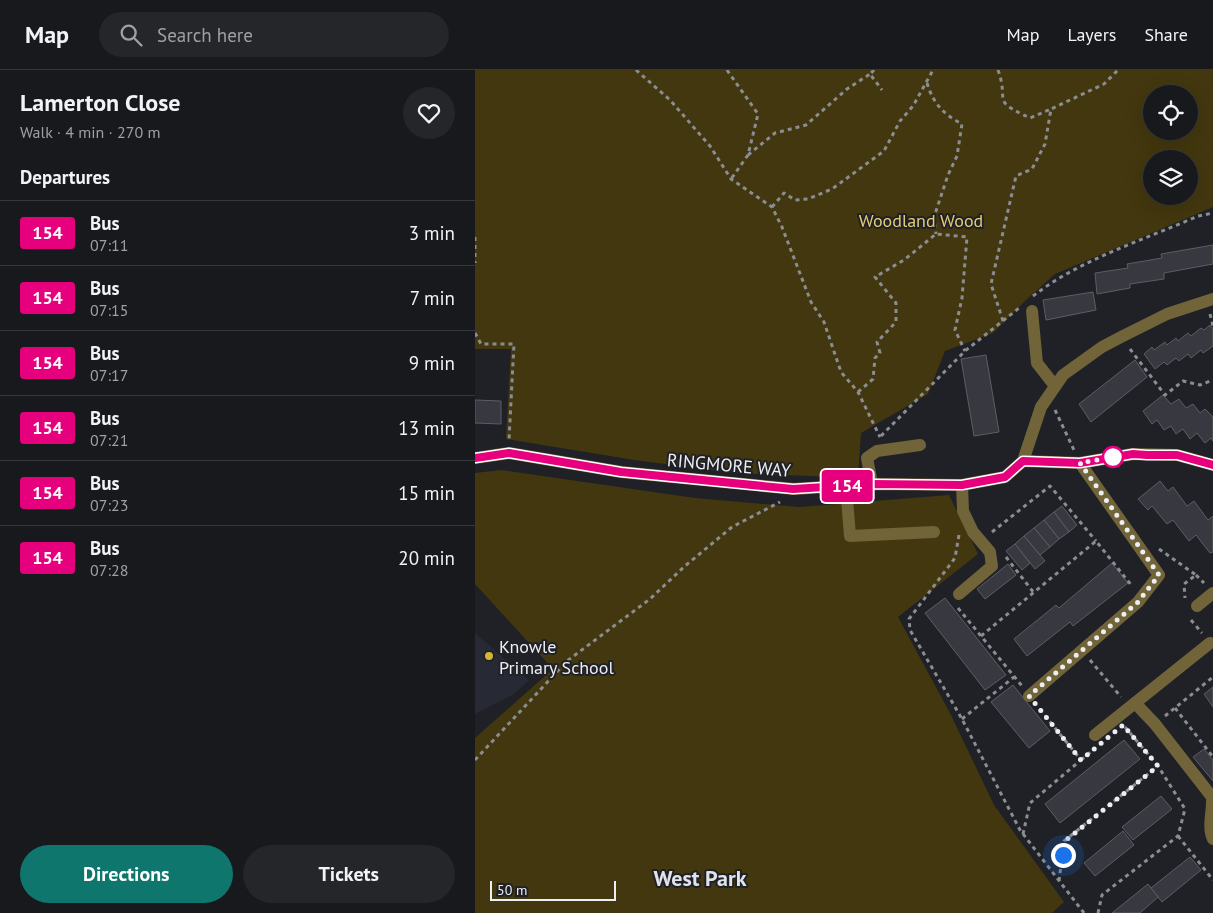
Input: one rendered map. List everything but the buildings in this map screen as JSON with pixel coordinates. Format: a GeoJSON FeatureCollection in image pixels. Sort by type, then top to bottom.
{"type":"FeatureCollection","features":[{"type":"Feature","properties":{"kind":"street"},"geometry":{"type":"LineString","coordinates":[[1213,299],[1167,314],[1121,337],[1102,347],[1063,375],[1041,407],[1023,461],[1080,463],[1141,454],[1177,455],[1213,465]]}},
{"type":"Feature","properties":{"kind":"street"},"geometry":{"type":"LineString","coordinates":[[1027,306],[1037,363],[1052,391]]}},
{"type":"Feature","properties":{"kind":"street"},"geometry":{"type":"LineString","coordinates":[[872,484],[867,458],[877,451],[920,445]]}},
{"type":"Feature","properties":{"kind":"street","name":"RINGMORE WAY"},"geometry":{"type":"LineString","coordinates":[[475,458],[509,453],[621,472],[805,488],[872,484],[962,485],[1005,477],[1023,461]]}},
{"type":"Feature","properties":{"kind":"street"},"geometry":{"type":"LineString","coordinates":[[1029,696],[1141,598],[1159,575],[1080,463]]}},
{"type":"Feature","properties":{"kind":"street"},"geometry":{"type":"LineString","coordinates":[[959,594],[992,566],[990,552],[981,542],[963,511],[962,485]]}},
{"type":"Feature","properties":{"kind":"street"},"geometry":{"type":"LineString","coordinates":[[846,486],[850,536],[934,532]]}},
{"type":"Feature","properties":{"kind":"street"},"geometry":{"type":"LineString","coordinates":[[1189,608],[1213,593]]}},
{"type":"Feature","properties":{"kind":"street"},"geometry":{"type":"LineString","coordinates":[[1095,735],[1210,643]]}},
{"type":"Feature","properties":{"kind":"street"},"geometry":{"type":"LineString","coordinates":[[1132,705],[1155,724],[1212,797],[1213,806],[1210,826],[1213,840]]}},
{"type":"Feature","properties":{"kind":"path"},"geometry":{"type":"LineString","coordinates":[[635,70],[670,100],[704,139],[731,180],[772,207],[782,227],[811,302],[824,322],[841,372],[858,392],[881,436]]}},
{"type":"Feature","properties":{"kind":"path"},"geometry":{"type":"LineString","coordinates":[[727,70],[758,114],[748,155]]}},
{"type":"Feature","properties":{"kind":"path"},"geometry":{"type":"LineString","coordinates":[[731,180],[748,155],[775,133],[806,124],[847,89],[874,70]]}},
{"type":"Feature","properties":{"kind":"path"},"geometry":{"type":"LineString","coordinates":[[772,207],[784,193],[795,200],[808,199],[832,189],[884,151],[899,121],[913,106],[933,70]]}},
{"type":"Feature","properties":{"kind":"path"},"geometry":{"type":"LineString","coordinates":[[998,70],[1001,77],[1001,97],[1008,108],[1030,118],[1103,84],[1118,70]]}},
{"type":"Feature","properties":{"kind":"path"},"geometry":{"type":"LineString","coordinates":[[870,74],[882,90]]}},
{"type":"Feature","properties":{"kind":"path"},"geometry":{"type":"LineString","coordinates":[[926,82],[931,98],[945,115],[962,124],[957,156],[947,175],[934,217],[936,234]]}},
{"type":"Feature","properties":{"kind":"path"},"geometry":{"type":"LineString","coordinates":[[1003,320],[991,284],[1016,176],[1032,169],[1041,152],[1045,144],[1051,109]]}},
{"type":"Feature","properties":{"kind":"path"},"geometry":{"type":"LineString","coordinates":[[876,442],[965,351],[1003,320],[1027,306],[1055,279],[1198,216],[1213,213]]}},
{"type":"Feature","properties":{"kind":"path"},"geometry":{"type":"LineString","coordinates":[[858,392],[873,379],[875,358],[879,353],[877,342],[896,322],[896,303],[875,277],[904,260],[936,234],[967,237],[962,298],[955,330],[965,351]]}},
{"type":"Feature","properties":{"kind":"path"},"geometry":{"type":"LineString","coordinates":[[475,237],[475,263]]}},
{"type":"Feature","properties":{"kind":"path"},"geometry":{"type":"LineString","coordinates":[[475,333],[481,344],[514,344],[509,453]]}},
{"type":"Feature","properties":{"kind":"path"},"geometry":{"type":"LineString","coordinates":[[1121,337],[1165,395],[1183,381],[1201,384],[1213,380]]}},
{"type":"Feature","properties":{"kind":"path"},"geometry":{"type":"LineString","coordinates":[[1052,391],[1080,463]]}},
{"type":"Feature","properties":{"kind":"path"},"geometry":{"type":"LineString","coordinates":[[981,542],[1050,486],[1141,598]]}},
{"type":"Feature","properties":{"kind":"path"},"geometry":{"type":"LineString","coordinates":[[475,760],[567,660],[650,599],[685,566],[732,527],[805,488]]}},
{"type":"Feature","properties":{"kind":"path"},"geometry":{"type":"LineString","coordinates":[[961,526],[955,558],[909,619],[910,630],[962,719],[1023,834],[1084,913]]}},
{"type":"Feature","properties":{"kind":"path"},"geometry":{"type":"LineString","coordinates":[[981,636],[1096,542]]}},
{"type":"Feature","properties":{"kind":"path"},"geometry":{"type":"LineString","coordinates":[[1158,548],[1196,575],[1185,584],[1189,608],[1210,643]]}},
{"type":"Feature","properties":{"kind":"path"},"geometry":{"type":"LineString","coordinates":[[1000,550],[1034,593]]}},
{"type":"Feature","properties":{"kind":"path"},"geometry":{"type":"LineString","coordinates":[[959,594],[951,599],[1081,760]]}},
{"type":"Feature","properties":{"kind":"path"},"geometry":{"type":"LineString","coordinates":[[1082,650],[1132,705]]}},
{"type":"Feature","properties":{"kind":"path"},"geometry":{"type":"LineString","coordinates":[[962,719],[1014,677]]}},
{"type":"Feature","properties":{"kind":"path"},"geometry":{"type":"LineString","coordinates":[[1155,724],[1213,677]]}},
{"type":"Feature","properties":{"kind":"path"},"geometry":{"type":"LineString","coordinates":[[1175,708],[1213,757]]}},
{"type":"Feature","properties":{"kind":"path"},"geometry":{"type":"LineString","coordinates":[[1098,913],[1102,895],[1179,836],[1185,810],[1158,766],[1123,725],[1116,731]]}},
{"type":"Feature","properties":{"kind":"path"},"geometry":{"type":"LineString","coordinates":[[1023,834],[1030,803],[1095,748]]}},
{"type":"Feature","properties":{"kind":"path"},"geometry":{"type":"LineString","coordinates":[[1059,882],[1065,841],[1158,766]]}},
{"type":"Feature","properties":{"kind":"path"},"geometry":{"type":"LineString","coordinates":[[1179,836],[1213,880]]}},
{"type":"Feature","properties":{"kind":"shaded area","name":"Knowle Primary School"},"geometry":{"type":"Polygon","coordinates":[[[475,633],[529,680],[514,694],[475,714],[475,633]]]}},
{"type":"Feature","properties":{"kind":"green space","name":"Woodland Wood"},"geometry":{"type":"Polygon","coordinates":[[[475,70],[1213,70],[1213,207],[1055,274],[993,333],[945,351],[928,394],[861,433],[858,478],[735,473],[634,460],[506,439],[511,349],[475,349],[475,70]]]}},
{"type":"Feature","properties":{"kind":"green space"},"geometry":{"type":"Polygon","coordinates":[[[501,470],[695,498],[799,507],[949,495],[978,554],[898,617],[950,713],[994,805],[1064,902],[1052,913],[475,913],[475,738],[553,669],[475,584],[475,473],[501,470]]]}},
{"type":"Feature","properties":{"kind":"bus line","name":"154"},"geometry":{"type":"LineString","coordinates":[[475,458],[509,453],[621,472],[793,489],[872,484],[962,485],[1005,477],[1023,461],[1080,463],[1133,454],[1177,455],[1213,465]]}},
{"type":"Feature","properties":{"kind":"place","name":"Knowle Primary School"},"geometry":{"type":"Point","coordinates":[489,656]}},
{"type":"Feature","properties":{"kind":"district","name":"West Park"},"geometry":{"type":"Point","coordinates":[700,878]}},
{"type":"Feature","properties":{"kind":"route"},"geometry":{"type":"LineString","coordinates":[[1063,855],[1065,841],[1158,766],[1123,725],[1081,760],[1029,696],[1138,602],[1159,575],[1080,463],[1113,457]]}}]}
